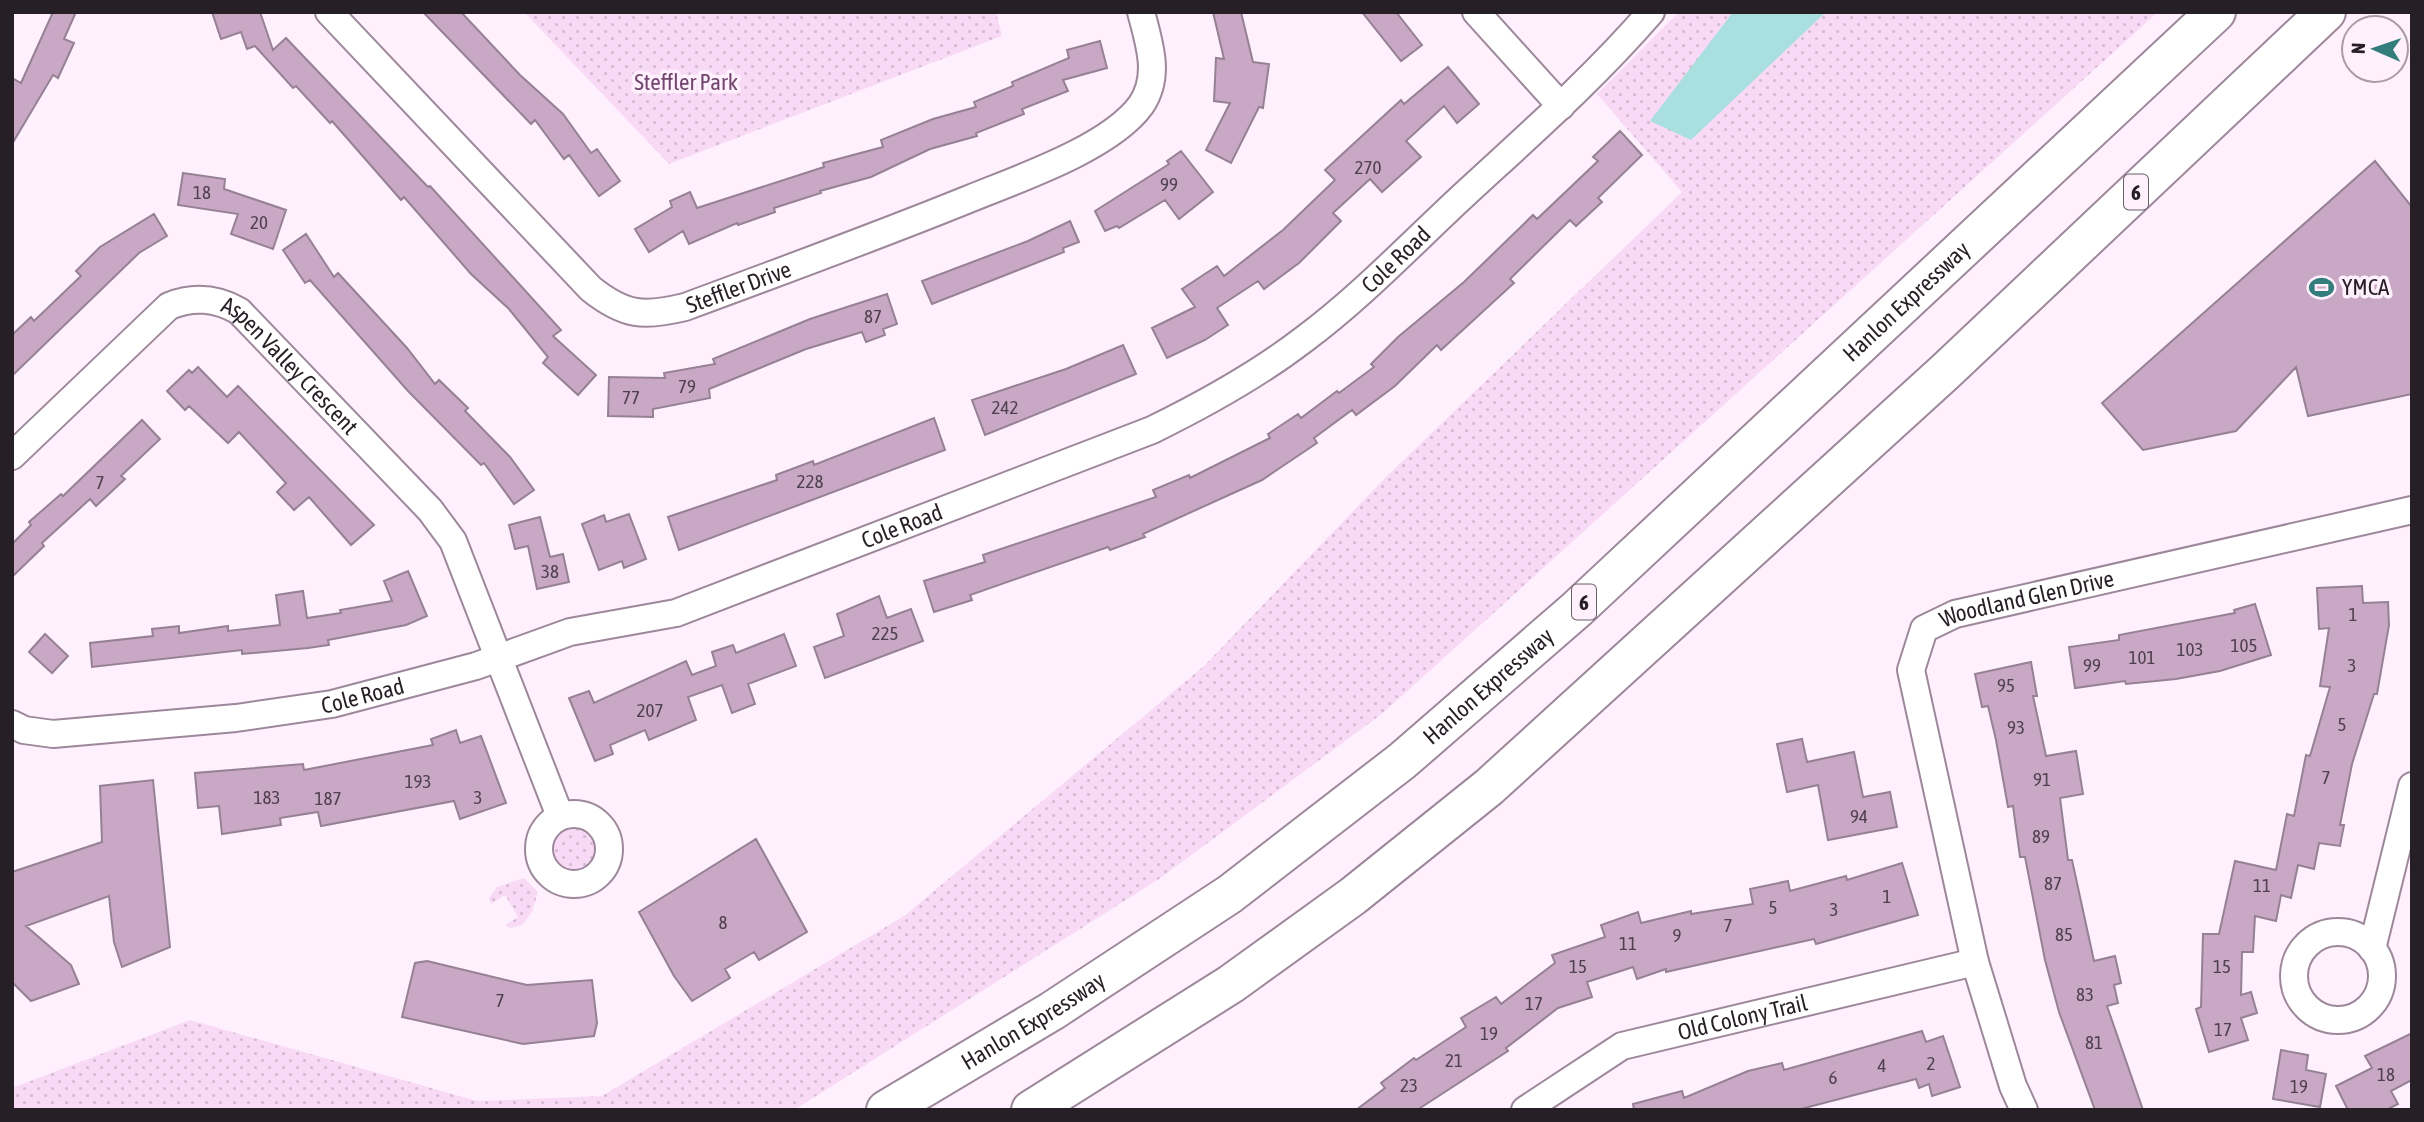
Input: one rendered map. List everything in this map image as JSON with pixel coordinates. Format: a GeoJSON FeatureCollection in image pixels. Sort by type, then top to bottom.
{"type":"FeatureCollection","features":[{"type":"Feature","properties":{"kind":"highway","name":"Hanlon Expressway"},"geometry":{"type":"LineString","coordinates":[[886,1110],[1052,1011],[1230,894],[1402,761],[1577,609],[2217,12]]}},
{"type":"Feature","properties":{"kind":"highway","name":"6"},"geometry":{"type":"LineString","coordinates":[[1031,1110],[1231,984],[1353,896],[1489,787],[1946,371],[2326,12]]}},
{"type":"Feature","properties":{"kind":"street","name":"Steffler Drive"},"geometry":{"type":"LineString","coordinates":[[329,12],[591,289],[625,310],[655,315],[685,307],[898,228],[1053,165],[1095,142],[1131,116],[1148,92],[1152,55],[1141,12]]}},
{"type":"Feature","properties":{"kind":"street"},"geometry":{"type":"LineString","coordinates":[[1476,12],[1561,106]]}},
{"type":"Feature","properties":{"kind":"street","name":"Cole Road"},"geometry":{"type":"LineString","coordinates":[[12,724],[24,730],[53,734],[332,704],[500,658],[570,632],[676,613],[1068,464],[1189,412],[1277,359],[1332,317],[1561,106],[1617,52],[1651,12]]}},
{"type":"Feature","properties":{"kind":"street","name":"Aspen Valley Crescent"},"geometry":{"type":"LineString","coordinates":[[12,456],[169,306],[195,299],[228,305],[239,311],[442,525],[453,541],[560,816]]}},
{"type":"Feature","properties":{"kind":"street","name":"Woodland Glen Drive"},"geometry":{"type":"LineString","coordinates":[[2024,1110],[2013,1086],[1975,962],[1911,670],[1924,629],[1955,614],[2412,510]]}},
{"type":"Feature","properties":{"kind":"street"},"geometry":{"type":"LineString","coordinates":[[2372,949],[2412,786]]}},
{"type":"Feature","properties":{"kind":"street","name":"Old Colony Trail"},"geometry":{"type":"LineString","coordinates":[[1525,1110],[1622,1046],[1975,962]]}},
{"type":"Feature","properties":{"kind":"green space","name":"Steffler Park"},"geometry":{"type":"Polygon","coordinates":[[[524,12],[996,12],[1002,36],[669,164],[524,12]]]}},
{"type":"Feature","properties":{"kind":"green space"},"geometry":{"type":"Polygon","coordinates":[[[1679,12],[2158,12],[1383,713],[1159,879],[794,1110],[12,1110],[12,1088],[190,1020],[477,1101],[602,1096],[904,916],[1204,666],[1387,476],[1682,192],[1597,94],[1679,12]]]}},
{"type":"Feature","properties":{"kind":"green space"},"geometry":{"type":"Polygon","coordinates":[[[575,825],[591,832],[598,848],[591,864],[575,871],[559,864],[552,848],[559,832],[575,825]]]}},
{"type":"Feature","properties":{"kind":"green space"},"geometry":{"type":"Polygon","coordinates":[[[524,878],[538,892],[532,912],[522,925],[511,928],[505,925],[518,917],[505,895],[491,904],[489,898],[497,887],[524,878]]]}},
{"type":"Feature","properties":{"kind":"shaded area"},"geometry":{"type":"Polygon","coordinates":[[[1733,12],[1826,12],[1691,140],[1650,121],[1733,12]]]}},
{"type":"Feature","properties":{"kind":"building"},"geometry":{"type":"Polygon","coordinates":[[[53,12],[76,12],[64,39],[74,43],[58,78],[53,75],[12,144],[12,78],[21,83],[53,12]]]}},
{"type":"Feature","properties":{"kind":"building"},"geometry":{"type":"Polygon","coordinates":[[[212,12],[260,12],[273,50],[286,38],[428,187],[430,186],[561,330],[553,336],[596,375],[578,395],[543,363],[548,357],[509,309],[471,274],[404,197],[401,200],[332,121],[330,123],[296,86],[293,88],[255,46],[247,49],[241,32],[221,39],[212,12]]]}},
{"type":"Feature","properties":{"kind":"building"},"geometry":{"type":"Polygon","coordinates":[[[423,12],[461,12],[520,75],[563,114],[591,153],[597,149],[620,181],[599,196],[569,155],[564,159],[535,120],[531,124],[423,12]]]}},
{"type":"Feature","properties":{"kind":"building"},"geometry":{"type":"Polygon","coordinates":[[[1213,12],[1241,12],[1253,62],[1269,64],[1263,108],[1259,107],[1231,163],[1206,150],[1230,103],[1214,101],[1216,58],[1224,59],[1213,12]]]}},
{"type":"Feature","properties":{"kind":"building"},"geometry":{"type":"Polygon","coordinates":[[[1362,12],[1396,12],[1422,45],[1401,61],[1362,12]]]}},
{"type":"Feature","properties":{"kind":"building"},"geometry":{"type":"Polygon","coordinates":[[[1100,41],[1107,68],[1063,80],[1068,91],[1022,109],[1024,114],[976,133],[977,136],[930,149],[871,177],[820,191],[821,193],[774,208],[775,212],[738,225],[737,223],[689,244],[683,231],[649,252],[635,229],[672,207],[670,201],[690,192],[697,208],[824,167],[823,163],[883,147],[881,140],[933,119],[976,107],[974,102],[1013,86],[1012,82],[1069,58],[1067,50],[1100,41]]]}},
{"type":"Feature","properties":{"kind":"building"},"geometry":{"type":"Polygon","coordinates":[[[1448,67],[1479,104],[1457,123],[1444,106],[1406,141],[1421,157],[1382,192],[1370,179],[1333,213],[1341,221],[1299,263],[1264,289],[1258,281],[1217,308],[1228,325],[1205,340],[1167,358],[1152,328],[1195,307],[1182,289],[1217,266],[1224,276],[1283,230],[1335,180],[1325,170],[1401,100],[1404,104],[1448,67]]]}},
{"type":"Feature","properties":{"kind":"building"},"geometry":{"type":"Polygon","coordinates":[[[1620,131],[1642,155],[1598,198],[1602,202],[1576,226],[1570,220],[1510,279],[1514,283],[1441,350],[1437,345],[1395,386],[1356,415],[1352,410],[1314,438],[1317,443],[1262,480],[1143,534],[1145,537],[1110,550],[1108,547],[970,595],[972,600],[934,612],[924,581],[985,562],[983,555],[1156,497],[1153,490],[1189,475],[1190,478],[1270,438],[1268,434],[1298,414],[1301,418],[1337,391],[1339,393],[1374,367],[1371,364],[1398,337],[1464,282],[1533,215],[1537,219],[1598,161],[1593,157],[1620,131]]]}},
{"type":"Feature","properties":{"kind":"building"},"geometry":{"type":"Polygon","coordinates":[[[1181,151],[1213,192],[1179,219],[1165,200],[1119,228],[1117,226],[1105,231],[1095,211],[1169,164],[1167,161],[1181,151]]]}},
{"type":"Feature","properties":{"kind":"building","name":"YMCA"},"geometry":{"type":"Polygon","coordinates":[[[2375,161],[2412,207],[2412,394],[2308,416],[2296,367],[2236,431],[2143,450],[2102,403],[2375,161]]]}},
{"type":"Feature","properties":{"kind":"building"},"geometry":{"type":"Polygon","coordinates":[[[183,173],[225,179],[224,189],[286,210],[273,249],[231,234],[238,214],[178,205],[183,173]]]}},
{"type":"Feature","properties":{"kind":"building"},"geometry":{"type":"Polygon","coordinates":[[[154,214],[167,236],[139,253],[12,376],[12,335],[31,317],[34,321],[81,276],[76,271],[100,247],[154,214]]]}},
{"type":"Feature","properties":{"kind":"building"},"geometry":{"type":"Polygon","coordinates":[[[1070,221],[1079,242],[1063,248],[1064,252],[932,304],[922,281],[1028,241],[1070,221]]]}},
{"type":"Feature","properties":{"kind":"building"},"geometry":{"type":"Polygon","coordinates":[[[306,234],[334,277],[338,273],[407,348],[435,384],[439,380],[468,408],[465,411],[510,457],[534,490],[514,504],[484,463],[481,465],[408,391],[310,280],[305,283],[283,250],[306,234]]]}},
{"type":"Feature","properties":{"kind":"building"},"geometry":{"type":"Polygon","coordinates":[[[887,294],[897,324],[883,329],[885,335],[866,342],[862,332],[806,349],[709,389],[710,398],[653,409],[653,417],[608,416],[609,377],[665,378],[664,373],[715,364],[713,359],[810,319],[887,294]]]}},
{"type":"Feature","properties":{"kind":"building"},"geometry":{"type":"Polygon","coordinates":[[[1123,345],[1136,374],[985,435],[972,400],[1066,369],[1123,345]]]}},
{"type":"Feature","properties":{"kind":"building"},"geometry":{"type":"Polygon","coordinates":[[[198,367],[227,397],[238,386],[374,525],[351,545],[309,497],[294,510],[277,492],[286,483],[239,432],[228,443],[189,406],[185,410],[167,391],[189,370],[192,373],[198,367]]]}},
{"type":"Feature","properties":{"kind":"building"},"geometry":{"type":"Polygon","coordinates":[[[934,418],[945,450],[679,550],[668,517],[777,480],[776,475],[813,461],[814,465],[934,418]]]}},
{"type":"Feature","properties":{"kind":"building"},"geometry":{"type":"Polygon","coordinates":[[[142,420],[160,439],[121,476],[125,479],[96,506],[90,499],[42,543],[44,546],[12,577],[12,544],[31,525],[29,522],[61,494],[63,496],[142,420]]]}},
{"type":"Feature","properties":{"kind":"building"},"geometry":{"type":"Polygon","coordinates":[[[629,514],[646,559],[624,568],[622,561],[599,570],[582,524],[604,515],[606,522],[629,514]]]}},
{"type":"Feature","properties":{"kind":"building"},"geometry":{"type":"Polygon","coordinates":[[[540,517],[550,557],[563,554],[569,582],[537,589],[528,546],[515,549],[509,525],[540,517]]]}},
{"type":"Feature","properties":{"kind":"building"},"geometry":{"type":"Polygon","coordinates":[[[408,571],[427,616],[406,625],[328,640],[329,645],[308,648],[242,654],[242,650],[92,667],[90,643],[153,636],[152,629],[179,626],[179,633],[228,626],[228,631],[280,625],[276,595],[303,591],[307,618],[392,601],[384,581],[408,571]]]}},
{"type":"Feature","properties":{"kind":"building"},"geometry":{"type":"Polygon","coordinates":[[[2362,586],[2363,603],[2388,602],[2389,625],[2377,694],[2374,694],[2352,764],[2340,825],[2344,825],[2340,846],[2319,843],[2314,869],[2298,865],[2291,898],[2281,895],[2276,921],[2255,916],[2253,952],[2242,952],[2241,995],[2251,992],[2257,1013],[2241,1018],[2248,1040],[2209,1052],[2196,1009],[2201,1007],[2203,934],[2219,934],[2235,861],[2276,870],[2287,814],[2294,816],[2306,755],[2310,756],[2330,687],[2320,686],[2329,628],[2319,629],[2317,588],[2362,586]]]}},
{"type":"Feature","properties":{"kind":"building"},"geometry":{"type":"Polygon","coordinates":[[[879,596],[887,618],[911,609],[923,641],[825,678],[814,647],[844,636],[837,614],[879,596]]]}},
{"type":"Feature","properties":{"kind":"building"},"geometry":{"type":"Polygon","coordinates":[[[2255,604],[2271,655],[2220,671],[2176,679],[2126,684],[2125,681],[2075,688],[2069,647],[2119,640],[2119,635],[2235,613],[2234,610],[2255,604]]]}},
{"type":"Feature","properties":{"kind":"building"},"geometry":{"type":"Polygon","coordinates":[[[45,634],[68,656],[52,673],[29,652],[45,634]]]}},
{"type":"Feature","properties":{"kind":"building"},"geometry":{"type":"Polygon","coordinates":[[[784,634],[796,666],[748,684],[755,704],[732,713],[722,685],[688,697],[696,720],[649,740],[645,730],[610,745],[613,754],[595,761],[569,698],[589,691],[594,703],[686,661],[692,675],[716,666],[712,652],[733,645],[736,653],[784,634]]]}},
{"type":"Feature","properties":{"kind":"building"},"geometry":{"type":"Polygon","coordinates":[[[2031,662],[2037,696],[2033,696],[2046,756],[2076,751],[2083,794],[2060,798],[2068,860],[2072,860],[2094,961],[2115,956],[2121,983],[2114,985],[2118,1003],[2107,1006],[2143,1110],[2095,1110],[2059,1012],[2045,960],[2025,857],[2020,857],[2013,806],[2008,807],[1988,706],[1982,707],[1975,674],[2031,662]]]}},
{"type":"Feature","properties":{"kind":"building"},"geometry":{"type":"Polygon","coordinates":[[[456,730],[460,743],[481,736],[506,803],[460,819],[454,801],[321,826],[318,812],[280,818],[281,825],[222,834],[219,806],[198,808],[195,773],[303,764],[304,770],[433,745],[431,739],[456,730]]]}},
{"type":"Feature","properties":{"kind":"building"},"geometry":{"type":"Polygon","coordinates":[[[1802,739],[1807,762],[1854,752],[1863,797],[1890,792],[1897,827],[1828,840],[1818,785],[1787,792],[1777,744],[1802,739]]]}},
{"type":"Feature","properties":{"kind":"building"},"geometry":{"type":"Polygon","coordinates":[[[153,780],[170,947],[122,967],[114,942],[109,896],[26,926],[71,965],[79,984],[31,1001],[12,982],[12,872],[102,842],[100,786],[153,780]]]}},
{"type":"Feature","properties":{"kind":"building"},"geometry":{"type":"Polygon","coordinates":[[[756,839],[807,932],[759,960],[754,952],[725,969],[730,978],[692,1001],[674,976],[639,912],[756,839]]]}},
{"type":"Feature","properties":{"kind":"building"},"geometry":{"type":"Polygon","coordinates":[[[1902,863],[1918,915],[1816,944],[1814,939],[1666,972],[1666,969],[1637,979],[1633,967],[1587,982],[1592,997],[1558,1008],[1506,1048],[1508,1051],[1417,1110],[1356,1110],[1385,1088],[1381,1083],[1414,1058],[1416,1060],[1466,1027],[1461,1018],[1496,997],[1501,1004],[1555,963],[1552,955],[1605,937],[1601,925],[1638,912],[1641,923],[1691,911],[1691,914],[1753,904],[1750,889],[1788,881],[1790,891],[1846,876],[1847,880],[1902,863]]]}},
{"type":"Feature","properties":{"kind":"building"},"geometry":{"type":"Polygon","coordinates":[[[427,961],[527,985],[592,980],[597,1023],[594,1036],[523,1044],[402,1017],[415,963],[427,961]]]}},
{"type":"Feature","properties":{"kind":"building"},"geometry":{"type":"Polygon","coordinates":[[[1922,1031],[1926,1042],[1943,1036],[1960,1087],[1932,1096],[1929,1084],[1919,1088],[1916,1079],[1797,1110],[1634,1110],[1633,1104],[1682,1091],[1684,1098],[1748,1071],[1782,1063],[1784,1070],[1922,1031]]]}},
{"type":"Feature","properties":{"kind":"building"},"geometry":{"type":"Polygon","coordinates":[[[2412,1033],[2412,1080],[2391,1091],[2398,1104],[2386,1110],[2348,1110],[2336,1086],[2372,1068],[2365,1056],[2412,1033]]]}},
{"type":"Feature","properties":{"kind":"building"},"geometry":{"type":"Polygon","coordinates":[[[2281,1050],[2308,1055],[2306,1070],[2326,1074],[2320,1107],[2273,1099],[2281,1050]]]}},
{"type":"Feature","properties":{"kind":"place","name":"YMCA"},"geometry":{"type":"Point","coordinates":[2322,287]}}]}
